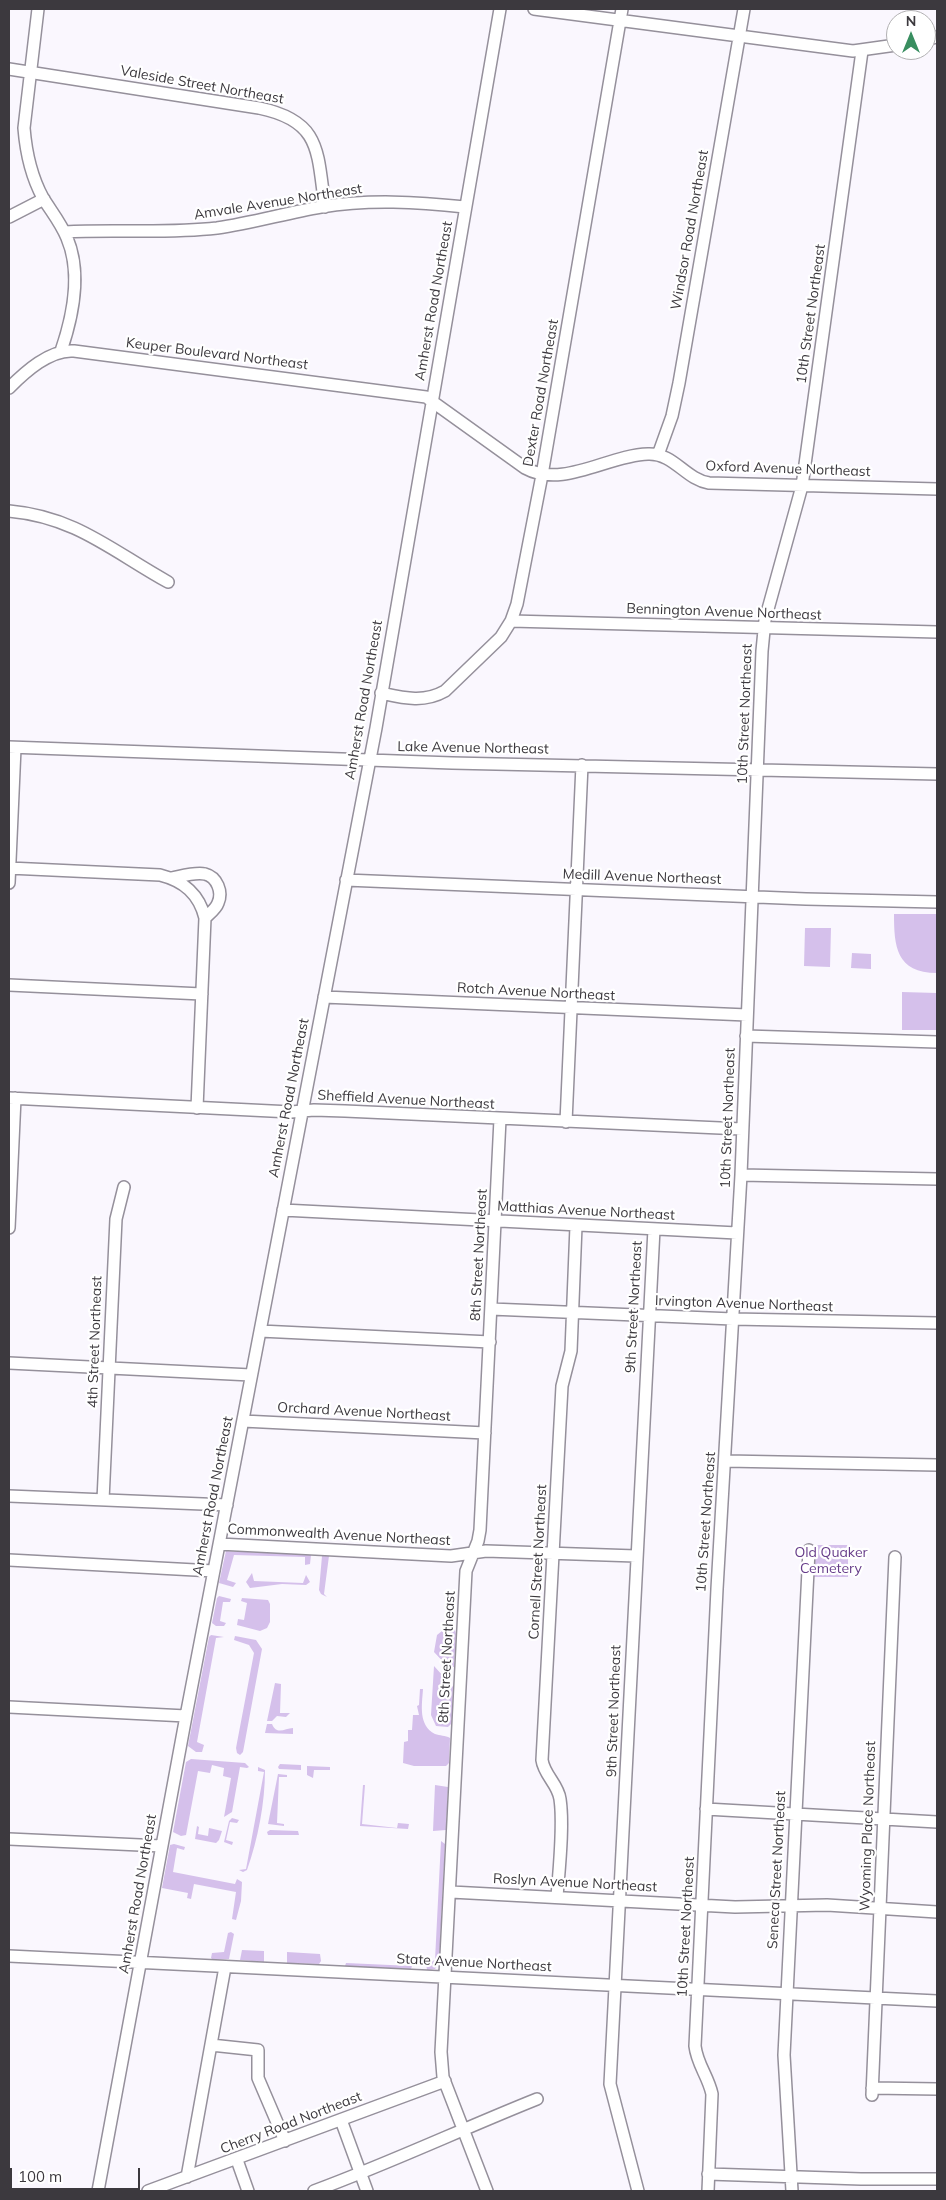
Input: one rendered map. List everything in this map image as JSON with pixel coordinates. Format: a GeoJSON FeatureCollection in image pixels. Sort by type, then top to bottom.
{"type":"FeatureCollection","features":[{"type":"Feature","properties":{"kind":"street"},"geometry":{"type":"LineString","coordinates":[[9,388],[24,374],[61,351],[71,315],[75,282],[74,259],[65,232],[44,200],[33,175],[25,145],[24,112],[38,9]]}},
{"type":"Feature","properties":{"kind":"street","name":"Amherst Road Northeast"},"geometry":{"type":"LineString","coordinates":[[98,2191],[186,1716],[369,760],[500,9]]}},
{"type":"Feature","properties":{"kind":"street"},"geometry":{"type":"LineString","coordinates":[[534,9],[621,14],[739,37],[862,51],[886,47]]}},
{"type":"Feature","properties":{"kind":"street","name":"Windsor Road Northeast"},"geometry":{"type":"LineString","coordinates":[[658,454],[672,416],[679,383],[744,9]]}},
{"type":"Feature","properties":{"kind":"street","name":"Dexter Road Northeast"},"geometry":{"type":"LineString","coordinates":[[381,693],[407,698],[436,696],[454,684],[501,637],[511,621],[520,592],[542,475],[621,14]]}},
{"type":"Feature","properties":{"kind":"street","name":"10th Street Northeast"},"geometry":{"type":"LineString","coordinates":[[708,2191],[712,2100],[710,2087],[699,2064],[695,2046],[706,1808],[741,1175],[764,628],[802,486],[862,51]]}},
{"type":"Feature","properties":{"kind":"street","name":"Valeside Street Northeast"},"geometry":{"type":"LineString","coordinates":[[9,69],[259,108],[284,114],[301,123],[312,139],[325,206]]}},
{"type":"Feature","properties":{"kind":"street"},"geometry":{"type":"LineString","coordinates":[[9,217],[44,200]]}},
{"type":"Feature","properties":{"kind":"street","name":"Amvale Avenue Northeast"},"geometry":{"type":"LineString","coordinates":[[65,232],[105,229],[191,230],[243,224],[325,206],[383,202],[428,203],[466,207]]}},
{"type":"Feature","properties":{"kind":"street","name":"Keuper Boulevard Northeast"},"geometry":{"type":"LineString","coordinates":[[61,351],[370,388],[417,395],[432,400]]}},
{"type":"Feature","properties":{"kind":"street"},"geometry":{"type":"LineString","coordinates":[[432,400],[525,468],[542,475],[561,474],[642,455],[658,454]]}},
{"type":"Feature","properties":{"kind":"street","name":"Oxford Avenue Northeast"},"geometry":{"type":"LineString","coordinates":[[658,454],[670,459],[694,479],[701,482],[937,489]]}},
{"type":"Feature","properties":{"kind":"street"},"geometry":{"type":"LineString","coordinates":[[9,511],[31,514],[78,528],[108,544],[138,566],[168,582]]}},
{"type":"Feature","properties":{"kind":"street","name":"Bennington Avenue Northeast"},"geometry":{"type":"LineString","coordinates":[[511,621],[937,632]]}},
{"type":"Feature","properties":{"kind":"street"},"geometry":{"type":"LineString","coordinates":[[9,883],[12,747]]}},
{"type":"Feature","properties":{"kind":"street","name":"Lake Avenue Northeast"},"geometry":{"type":"LineString","coordinates":[[12,747],[369,760],[937,774]]}},
{"type":"Feature","properties":{"kind":"street"},"geometry":{"type":"LineString","coordinates":[[566,1122],[582,765]]}},
{"type":"Feature","properties":{"kind":"street"},"geometry":{"type":"LineString","coordinates":[[9,868],[160,875],[172,878],[192,891],[205,918],[197,1108]]}},
{"type":"Feature","properties":{"kind":"street"},"geometry":{"type":"LineString","coordinates":[[172,878],[202,874],[214,880],[219,888],[220,898],[205,918]]}},
{"type":"Feature","properties":{"kind":"street","name":"Medill Avenue Northeast"},"geometry":{"type":"LineString","coordinates":[[346,880],[937,902]]}},
{"type":"Feature","properties":{"kind":"street"},"geometry":{"type":"LineString","coordinates":[[9,984],[202,994]]}},
{"type":"Feature","properties":{"kind":"street","name":"Rotch Avenue Northeast"},"geometry":{"type":"LineString","coordinates":[[324,997],[747,1015]]}},
{"type":"Feature","properties":{"kind":"street"},"geometry":{"type":"LineString","coordinates":[[746,1036],[937,1042]]}},
{"type":"Feature","properties":{"kind":"street"},"geometry":{"type":"LineString","coordinates":[[9,1228],[12,1098]]}},
{"type":"Feature","properties":{"kind":"street","name":"Sheffield Avenue Northeast"},"geometry":{"type":"LineString","coordinates":[[12,1098],[197,1108],[302,1112],[314,1110],[361,1111],[742,1129]]}},
{"type":"Feature","properties":{"kind":"street","name":"8th Street Northeast"},"geometry":{"type":"LineString","coordinates":[[488,2191],[445,2082],[441,2052],[451,1892],[466,1571],[480,1530],[500,1119]]}},
{"type":"Feature","properties":{"kind":"street"},"geometry":{"type":"LineString","coordinates":[[741,1175],[937,1180]]}},
{"type":"Feature","properties":{"kind":"street","name":"4th Street Northeast"},"geometry":{"type":"LineString","coordinates":[[103,1500],[116,1219],[124,1187]]}},
{"type":"Feature","properties":{"kind":"street","name":"Matthias Avenue Northeast"},"geometry":{"type":"LineString","coordinates":[[283,1210],[738,1233]]}},
{"type":"Feature","properties":{"kind":"street","name":"Cornell Street Northeast"},"geometry":{"type":"LineString","coordinates":[[557,1898],[560,1800],[554,1784],[544,1770],[542,1760],[562,1386],[570,1362],[576,1226]]}},
{"type":"Feature","properties":{"kind":"street","name":"9th Street Northeast"},"geometry":{"type":"LineString","coordinates":[[638,2191],[610,2084],[654,1229]]}},
{"type":"Feature","properties":{"kind":"street","name":"Irvington Avenue Northeast"},"geometry":{"type":"LineString","coordinates":[[491,1309],[733,1319],[937,1323]]}},
{"type":"Feature","properties":{"kind":"street"},"geometry":{"type":"LineString","coordinates":[[260,1331],[490,1342]]}},
{"type":"Feature","properties":{"kind":"street"},"geometry":{"type":"LineString","coordinates":[[9,1364],[251,1375]]}},
{"type":"Feature","properties":{"kind":"street","name":"Orchard Avenue Northeast"},"geometry":{"type":"LineString","coordinates":[[242,1421],[485,1433]]}},
{"type":"Feature","properties":{"kind":"street"},"geometry":{"type":"LineString","coordinates":[[726,1461],[937,1465]]}},
{"type":"Feature","properties":{"kind":"street"},"geometry":{"type":"LineString","coordinates":[[9,1496],[227,1505]]}},
{"type":"Feature","properties":{"kind":"street","name":"Commonwealth Avenue Northeast"},"geometry":{"type":"LineString","coordinates":[[219,1544],[451,1556],[486,1551],[636,1556]]}},
{"type":"Feature","properties":{"kind":"street","name":"Seneca Street Northeast"},"geometry":{"type":"LineString","coordinates":[[792,2191],[784,2079],[786,1993],[808,1550]]}},
{"type":"Feature","properties":{"kind":"street","name":"Wyoming Place Northeast"},"geometry":{"type":"LineString","coordinates":[[895,1557],[872,2092],[937,2089]]}},
{"type":"Feature","properties":{"kind":"street"},"geometry":{"type":"LineString","coordinates":[[9,1560],[214,1571]]}},
{"type":"Feature","properties":{"kind":"street"},"geometry":{"type":"LineString","coordinates":[[9,1707],[186,1716]]}},
{"type":"Feature","properties":{"kind":"street"},"geometry":{"type":"LineString","coordinates":[[706,1808],[883,1817],[937,1822]]}},
{"type":"Feature","properties":{"kind":"street"},"geometry":{"type":"LineString","coordinates":[[9,1839],[162,1846]]}},
{"type":"Feature","properties":{"kind":"street","name":"Roslyn Avenue Northeast"},"geometry":{"type":"LineString","coordinates":[[451,1892],[702,1905],[790,1906],[827,1904],[937,1912]]}},
{"type":"Feature","properties":{"kind":"street","name":"State Avenue Northeast"},"geometry":{"type":"LineString","coordinates":[[9,1956],[937,2001]]}},
{"type":"Feature","properties":{"kind":"street"},"geometry":{"type":"LineString","coordinates":[[187,2177],[225,1967]]}},
{"type":"Feature","properties":{"kind":"street"},"geometry":{"type":"LineString","coordinates":[[211,2046],[258,2050],[258,2078],[285,2141]]}},
{"type":"Feature","properties":{"kind":"street","name":"Cherry Road Northeast"},"geometry":{"type":"LineString","coordinates":[[148,2191],[445,2082]]}},
{"type":"Feature","properties":{"kind":"street"},"geometry":{"type":"LineString","coordinates":[[314,2191],[464,2131],[477,2123],[536,2099]]}},
{"type":"Feature","properties":{"kind":"street"},"geometry":{"type":"LineString","coordinates":[[341,2120],[367,2191]]}},
{"type":"Feature","properties":{"kind":"street"},"geometry":{"type":"LineString","coordinates":[[236,2160],[248,2191]]}},
{"type":"Feature","properties":{"kind":"street"},"geometry":{"type":"LineString","coordinates":[[708,2174],[792,2178],[937,2179]]}},
{"type":"Feature","properties":{"kind":"green space"},"geometry":{"type":"Polygon","coordinates":[[[894,914],[937,914],[937,973],[923,972],[905,963],[897,947],[894,914]]]}},
{"type":"Feature","properties":{"kind":"green space"},"geometry":{"type":"Polygon","coordinates":[[[805,928],[831,928],[830,967],[804,966],[805,928]]]}},
{"type":"Feature","properties":{"kind":"green space"},"geometry":{"type":"Polygon","coordinates":[[[852,953],[871,954],[871,969],[851,968],[852,953]]]}},
{"type":"Feature","properties":{"kind":"green space"},"geometry":{"type":"Polygon","coordinates":[[[902,992],[937,993],[937,1030],[902,1030],[902,992]]]}},
{"type":"Feature","properties":{"kind":"green space","name":"Old Quaker Cemetery"},"geometry":{"type":"Polygon","coordinates":[[[814,1545],[848,1545],[848,1577],[814,1577],[814,1545]]]}},
{"type":"Feature","properties":{"kind":"green space"},"geometry":{"type":"Polygon","coordinates":[[[226,1551],[311,1555],[310,1564],[305,1565],[305,1557],[234,1555],[227,1580],[236,1583],[233,1587],[219,1583],[226,1551]]]}},
{"type":"Feature","properties":{"kind":"green space"},"geometry":{"type":"Polygon","coordinates":[[[322,1556],[329,1556],[324,1594],[327,1597],[321,1594],[319,1590],[322,1556]]]}},
{"type":"Feature","properties":{"kind":"green space"},"geometry":{"type":"Polygon","coordinates":[[[252,1573],[254,1581],[303,1583],[306,1575],[310,1582],[306,1585],[282,1584],[250,1588],[246,1582],[252,1573]]]}},
{"type":"Feature","properties":{"kind":"green space"},"geometry":{"type":"Polygon","coordinates":[[[219,1596],[231,1599],[230,1602],[223,1602],[220,1621],[226,1623],[224,1626],[216,1626],[212,1623],[219,1596]]]}},
{"type":"Feature","properties":{"kind":"green space"},"geometry":{"type":"Polygon","coordinates":[[[242,1598],[268,1600],[270,1604],[270,1622],[267,1628],[260,1631],[237,1625],[238,1619],[244,1620],[247,1603],[241,1601],[242,1598]]]}},
{"type":"Feature","properties":{"kind":"green space"},"geometry":{"type":"Polygon","coordinates":[[[447,1627],[455,1630],[456,1634],[454,1667],[448,1667],[434,1652],[437,1635],[447,1627]]]}},
{"type":"Feature","properties":{"kind":"green space"},"geometry":{"type":"Polygon","coordinates":[[[211,1635],[224,1637],[216,1638],[197,1742],[204,1745],[202,1752],[196,1752],[188,1746],[209,1637],[211,1635]]]}},
{"type":"Feature","properties":{"kind":"green space"},"geometry":{"type":"Polygon","coordinates":[[[235,1636],[256,1640],[262,1649],[243,1752],[240,1755],[237,1753],[236,1748],[254,1653],[249,1645],[234,1640],[235,1636]]]}},
{"type":"Feature","properties":{"kind":"green space"},"geometry":{"type":"Polygon","coordinates":[[[434,1666],[453,1687],[452,1723],[448,1727],[436,1726],[431,1715],[434,1666]]]}},
{"type":"Feature","properties":{"kind":"green space"},"geometry":{"type":"Polygon","coordinates":[[[275,1683],[281,1684],[280,1713],[290,1713],[286,1717],[277,1716],[272,1721],[267,1721],[275,1683]]]}},
{"type":"Feature","properties":{"kind":"green space"},"geometry":{"type":"Polygon","coordinates":[[[420,1689],[423,1689],[422,1714],[426,1725],[435,1734],[450,1738],[449,1763],[446,1766],[414,1766],[403,1763],[404,1742],[408,1741],[408,1730],[412,1730],[413,1715],[419,1715],[417,1706],[419,1705],[420,1689]]]}},
{"type":"Feature","properties":{"kind":"green space"},"geometry":{"type":"Polygon","coordinates":[[[267,1724],[272,1724],[279,1731],[293,1728],[293,1734],[265,1733],[267,1724]]]}},
{"type":"Feature","properties":{"kind":"green space"},"geometry":{"type":"Polygon","coordinates":[[[191,1759],[245,1763],[249,1767],[240,1767],[232,1812],[224,1817],[231,1778],[223,1776],[224,1768],[212,1765],[210,1773],[198,1771],[186,1835],[181,1836],[173,1832],[186,1762],[191,1759]]]}},
{"type":"Feature","properties":{"kind":"green space"},"geometry":{"type":"Polygon","coordinates":[[[280,1764],[301,1765],[301,1770],[279,1769],[280,1764]]]}},
{"type":"Feature","properties":{"kind":"green space"},"geometry":{"type":"Polygon","coordinates":[[[307,1766],[330,1767],[330,1770],[314,1770],[313,1778],[307,1775],[307,1766]]]}},
{"type":"Feature","properties":{"kind":"green space"},"geometry":{"type":"Polygon","coordinates":[[[258,1767],[265,1770],[262,1808],[251,1858],[247,1870],[243,1872],[239,1870],[246,1869],[264,1772],[258,1771],[258,1767]]]}},
{"type":"Feature","properties":{"kind":"green space"},"geometry":{"type":"Polygon","coordinates":[[[278,1774],[287,1775],[287,1777],[279,1777],[277,1823],[284,1824],[284,1826],[268,1824],[278,1774]]]}},
{"type":"Feature","properties":{"kind":"green space"},"geometry":{"type":"Polygon","coordinates":[[[363,1785],[365,1785],[362,1824],[397,1828],[398,1823],[409,1824],[408,1829],[360,1826],[363,1785]]]}},
{"type":"Feature","properties":{"kind":"green space"},"geometry":{"type":"Polygon","coordinates":[[[435,1785],[448,1787],[446,1830],[433,1831],[435,1785]]]}},
{"type":"Feature","properties":{"kind":"green space"},"geometry":{"type":"Polygon","coordinates":[[[232,1818],[239,1820],[237,1823],[230,1822],[226,1840],[233,1842],[232,1845],[224,1842],[229,1821],[232,1818]]]}},
{"type":"Feature","properties":{"kind":"green space"},"geometry":{"type":"Polygon","coordinates":[[[197,1826],[199,1827],[198,1834],[208,1836],[209,1828],[222,1831],[219,1840],[216,1843],[195,1839],[197,1826]]]}},
{"type":"Feature","properties":{"kind":"green space"},"geometry":{"type":"Polygon","coordinates":[[[270,1830],[298,1831],[299,1835],[268,1835],[267,1832],[270,1830]]]}},
{"type":"Feature","properties":{"kind":"green space"},"geometry":{"type":"Polygon","coordinates":[[[441,1841],[445,1844],[439,1964],[435,1969],[427,1970],[426,1964],[435,1960],[441,1841]]]}},
{"type":"Feature","properties":{"kind":"green space"},"geometry":{"type":"Polygon","coordinates":[[[174,1844],[185,1847],[184,1850],[177,1848],[173,1872],[235,1884],[237,1879],[242,1882],[241,1901],[236,1920],[232,1919],[236,1892],[194,1884],[191,1899],[187,1898],[188,1893],[162,1888],[170,1845],[174,1844]]]}},
{"type":"Feature","properties":{"kind":"green space"},"geometry":{"type":"Polygon","coordinates":[[[228,1933],[234,1934],[229,1959],[213,1960],[211,1958],[212,1953],[224,1952],[228,1933]]]}},
{"type":"Feature","properties":{"kind":"green space"},"geometry":{"type":"Polygon","coordinates":[[[242,1950],[264,1951],[264,1962],[240,1960],[242,1950]]]}},
{"type":"Feature","properties":{"kind":"green space"},"geometry":{"type":"Polygon","coordinates":[[[287,1952],[320,1954],[321,1961],[319,1964],[287,1963],[287,1952]]]}},
{"type":"Feature","properties":{"kind":"green space"},"geometry":{"type":"Polygon","coordinates":[[[346,1963],[412,1966],[411,1969],[345,1966],[346,1963]]]}}]}
